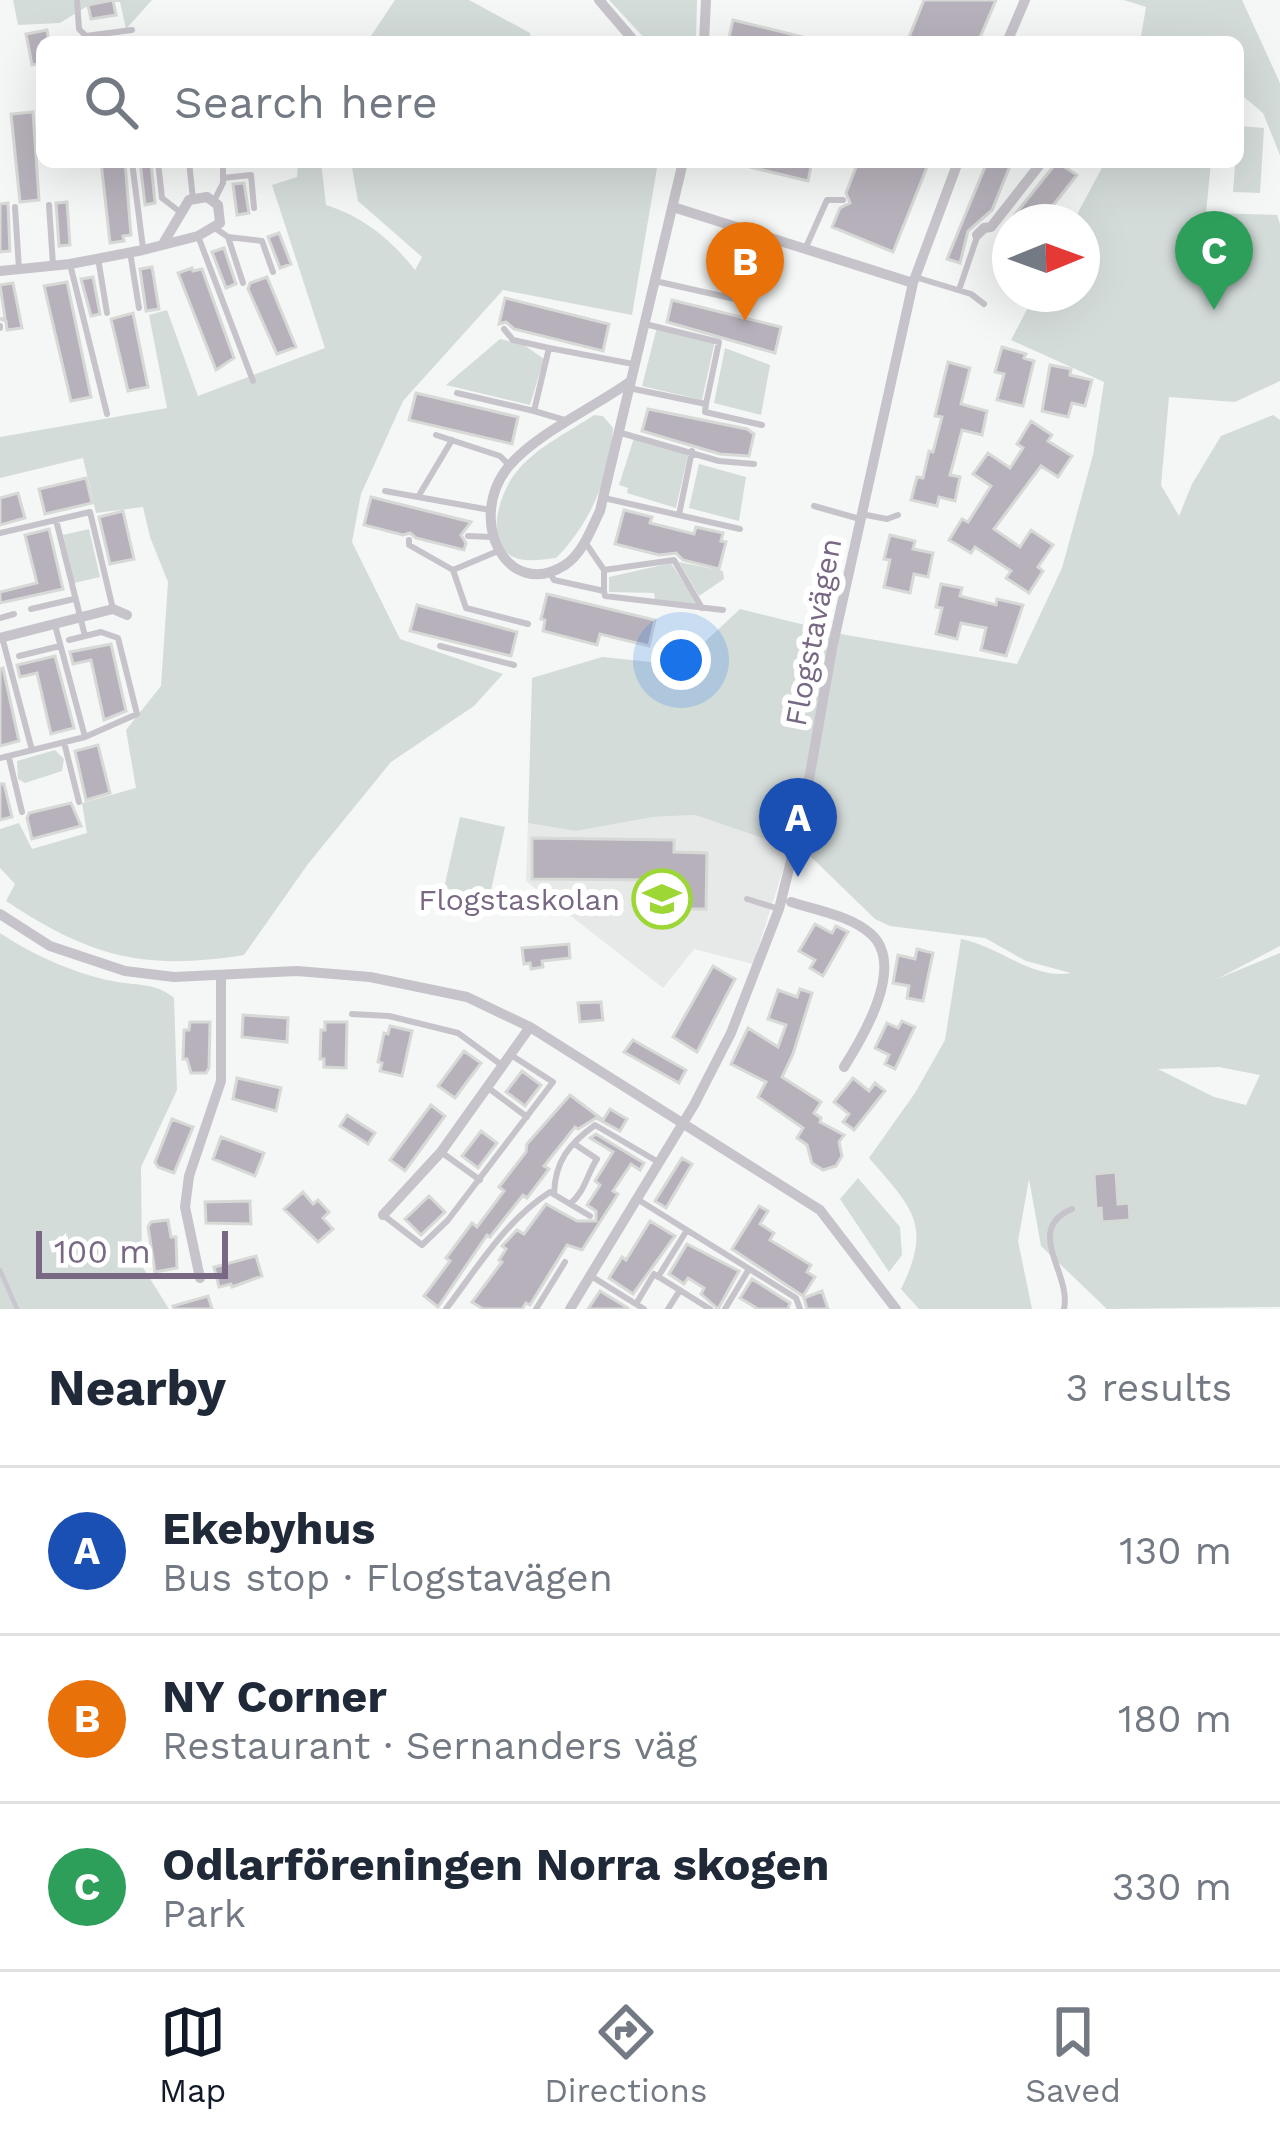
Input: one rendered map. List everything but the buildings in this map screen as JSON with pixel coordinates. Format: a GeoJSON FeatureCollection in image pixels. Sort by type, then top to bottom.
{"type":"FeatureCollection","features":[{"type":"Feature","properties":{"kind":"street"},"geometry":{"type":"LineString","coordinates":[[599,0],[629,36]]}},
{"type":"Feature","properties":{"kind":"street"},"geometry":{"type":"LineString","coordinates":[[704,36],[706,0]]}},
{"type":"Feature","properties":{"kind":"street"},"geometry":{"type":"LineString","coordinates":[[1010,36],[1025,0]]}},
{"type":"Feature","properties":{"kind":"street"},"geometry":{"type":"LineString","coordinates":[[630,384],[510,466],[496,487],[490,510],[492,537],[498,551],[516,567],[548,571],[566,565],[585,542],[604,498],[682,168]]}},
{"type":"Feature","properties":{"kind":"street","name":"Flogstavägen"},"geometry":{"type":"LineString","coordinates":[[570,1309],[731,1034],[785,905],[832,649],[914,280],[956,168]]}},
{"type":"Feature","properties":{"kind":"street"},"geometry":{"type":"LineString","coordinates":[[977,235],[991,227],[1037,168]]}},
{"type":"Feature","properties":{"kind":"street"},"geometry":{"type":"LineString","coordinates":[[0,271],[70,264],[198,236],[215,228],[221,213],[214,201],[193,199],[164,242]]}},
{"type":"Feature","properties":{"kind":"street"},"geometry":{"type":"LineString","coordinates":[[673,208],[914,280]]}},
{"type":"Feature","properties":{"kind":"street"},"geometry":{"type":"LineString","coordinates":[[1,638],[113,609],[127,615]]}},
{"type":"Feature","properties":{"kind":"street"},"geometry":{"type":"LineString","coordinates":[[785,905],[849,922],[872,935],[882,950],[884,970],[875,1007],[844,1067]]}},
{"type":"Feature","properties":{"kind":"street"},"geometry":{"type":"LineString","coordinates":[[0,914],[50,946],[125,971],[174,977],[297,971],[370,977],[467,997],[530,1028],[820,1210],[896,1309]]}},
{"type":"Feature","properties":{"kind":"street"},"geometry":{"type":"LineString","coordinates":[[200,1279],[184,1208],[189,1176],[220,1081],[221,976]]}},
{"type":"Feature","properties":{"kind":"street"},"geometry":{"type":"LineString","coordinates":[[383,1215],[441,1152],[530,1028]]}},
{"type":"Feature","properties":{"kind":"lane"},"geometry":{"type":"LineString","coordinates":[[77,0],[80,29],[86,36],[132,30]]}},
{"type":"Feature","properties":{"kind":"lane"},"geometry":{"type":"LineString","coordinates":[[132,168],[139,308]]}},
{"type":"Feature","properties":{"kind":"lane"},"geometry":{"type":"LineString","coordinates":[[159,168],[162,198],[180,212]]}},
{"type":"Feature","properties":{"kind":"lane"},"geometry":{"type":"LineString","coordinates":[[190,168],[193,199]]}},
{"type":"Feature","properties":{"kind":"lane"},"geometry":{"type":"LineString","coordinates":[[214,201],[223,168]]}},
{"type":"Feature","properties":{"kind":"lane"},"geometry":{"type":"LineString","coordinates":[[223,178],[251,175],[254,208]]}},
{"type":"Feature","properties":{"kind":"lane"},"geometry":{"type":"LineString","coordinates":[[805,251],[827,200],[842,200]]}},
{"type":"Feature","properties":{"kind":"lane"},"geometry":{"type":"LineString","coordinates":[[49,205],[53,266]]}},
{"type":"Feature","properties":{"kind":"lane"},"geometry":{"type":"LineString","coordinates":[[15,207],[19,269]]}},
{"type":"Feature","properties":{"kind":"lane"},"geometry":{"type":"LineString","coordinates":[[215,228],[228,237],[262,241],[273,272]]}},
{"type":"Feature","properties":{"kind":"lane"},"geometry":{"type":"LineString","coordinates":[[959,290],[977,235]]}},
{"type":"Feature","properties":{"kind":"lane"},"geometry":{"type":"LineString","coordinates":[[198,236],[254,381]]}},
{"type":"Feature","properties":{"kind":"lane"},"geometry":{"type":"LineString","coordinates":[[228,237],[243,283]]}},
{"type":"Feature","properties":{"kind":"lane"},"geometry":{"type":"LineString","coordinates":[[98,259],[106,313]]}},
{"type":"Feature","properties":{"kind":"lane"},"geometry":{"type":"LineString","coordinates":[[70,264],[107,414]]}},
{"type":"Feature","properties":{"kind":"lane"},"geometry":{"type":"LineString","coordinates":[[655,280],[735,299]]}},
{"type":"Feature","properties":{"kind":"lane"},"geometry":{"type":"LineString","coordinates":[[914,280],[959,290],[984,304]]}},
{"type":"Feature","properties":{"kind":"lane"},"geometry":{"type":"LineString","coordinates":[[645,324],[719,343],[705,412],[762,425]]}},
{"type":"Feature","properties":{"kind":"lane"},"geometry":{"type":"LineString","coordinates":[[504,329],[513,340],[635,364]]}},
{"type":"Feature","properties":{"kind":"lane"},"geometry":{"type":"LineString","coordinates":[[534,411],[549,348]]}},
{"type":"Feature","properties":{"kind":"lane"},"geometry":{"type":"LineString","coordinates":[[630,384],[706,404]]}},
{"type":"Feature","properties":{"kind":"lane"},"geometry":{"type":"LineString","coordinates":[[458,393],[571,422]]}},
{"type":"Feature","properties":{"kind":"lane"},"geometry":{"type":"LineString","coordinates":[[621,433],[719,461],[754,464]]}},
{"type":"Feature","properties":{"kind":"lane"},"geometry":{"type":"LineString","coordinates":[[436,434],[500,456],[510,466]]}},
{"type":"Feature","properties":{"kind":"lane"},"geometry":{"type":"LineString","coordinates":[[418,497],[452,440]]}},
{"type":"Feature","properties":{"kind":"lane"},"geometry":{"type":"LineString","coordinates":[[679,515],[692,451]]}},
{"type":"Feature","properties":{"kind":"lane"},"geometry":{"type":"LineString","coordinates":[[385,491],[490,510]]}},
{"type":"Feature","properties":{"kind":"lane"},"geometry":{"type":"LineString","coordinates":[[604,498],[740,529]]}},
{"type":"Feature","properties":{"kind":"lane"},"geometry":{"type":"LineString","coordinates":[[814,506],[887,519],[898,515]]}},
{"type":"Feature","properties":{"kind":"lane"},"geometry":{"type":"LineString","coordinates":[[0,533],[90,512],[113,609]]}},
{"type":"Feature","properties":{"kind":"lane"},"geometry":{"type":"LineString","coordinates":[[56,520],[85,635]]}},
{"type":"Feature","properties":{"kind":"lane"},"geometry":{"type":"LineString","coordinates":[[468,536],[492,537]]}},
{"type":"Feature","properties":{"kind":"lane"},"geometry":{"type":"LineString","coordinates":[[410,540],[409,545],[453,570],[466,608],[528,625]]}},
{"type":"Feature","properties":{"kind":"lane"},"geometry":{"type":"LineString","coordinates":[[585,542],[604,570],[605,596],[723,610]]}},
{"type":"Feature","properties":{"kind":"lane"},"geometry":{"type":"LineString","coordinates":[[453,570],[498,551]]}},
{"type":"Feature","properties":{"kind":"lane"},"geometry":{"type":"LineString","coordinates":[[604,570],[674,560],[703,608]]}},
{"type":"Feature","properties":{"kind":"lane"},"geometry":{"type":"LineString","coordinates":[[548,571],[554,580],[604,591]]}},
{"type":"Feature","properties":{"kind":"lane"},"geometry":{"type":"LineString","coordinates":[[31,609],[75,598]]}},
{"type":"Feature","properties":{"kind":"lane"},"geometry":{"type":"LineString","coordinates":[[0,618],[14,614]]}},
{"type":"Feature","properties":{"kind":"lane"},"geometry":{"type":"LineString","coordinates":[[55,624],[85,737]]}},
{"type":"Feature","properties":{"kind":"lane"},"geometry":{"type":"LineString","coordinates":[[22,812],[4,757],[85,737],[137,714],[118,638],[101,632],[69,640]]}},
{"type":"Feature","properties":{"kind":"lane"},"geometry":{"type":"LineString","coordinates":[[1,638],[33,750]]}},
{"type":"Feature","properties":{"kind":"lane"},"geometry":{"type":"LineString","coordinates":[[19,656],[60,646]]}},
{"type":"Feature","properties":{"kind":"lane"},"geometry":{"type":"LineString","coordinates":[[440,646],[514,665]]}},
{"type":"Feature","properties":{"kind":"lane"},"geometry":{"type":"LineString","coordinates":[[64,742],[79,802]]}},
{"type":"Feature","properties":{"kind":"lane"},"geometry":{"type":"LineString","coordinates":[[747,899],[785,905]]}},
{"type":"Feature","properties":{"kind":"lane"},"geometry":{"type":"LineString","coordinates":[[352,1014],[389,1016],[458,1033],[553,1082],[448,1220],[422,1245],[383,1215]]}},
{"type":"Feature","properties":{"kind":"lane"},"geometry":{"type":"LineString","coordinates":[[488,1088],[527,1117]]}},
{"type":"Feature","properties":{"kind":"lane"},"geometry":{"type":"LineString","coordinates":[[554,1194],[555,1167],[565,1151],[601,1125],[660,1162]]}},
{"type":"Feature","properties":{"kind":"lane"},"geometry":{"type":"LineString","coordinates":[[570,1204],[585,1191],[597,1159],[575,1144]]}},
{"type":"Feature","properties":{"kind":"lane"},"geometry":{"type":"LineString","coordinates":[[441,1152],[479,1180]]}},
{"type":"Feature","properties":{"kind":"lane"},"geometry":{"type":"LineString","coordinates":[[446,1309],[512,1220],[550,1192],[590,1216]]}},
{"type":"Feature","properties":{"kind":"lane"},"geometry":{"type":"LineString","coordinates":[[637,1199],[796,1298],[800,1309]]}},
{"type":"Feature","properties":{"kind":"lane"},"geometry":{"type":"LineString","coordinates":[[1064,1309],[1065,1285],[1048,1244],[1050,1228],[1060,1214],[1072,1209]]}},
{"type":"Feature","properties":{"kind":"lane"},"geometry":{"type":"LineString","coordinates":[[658,1276],[686,1230]]}},
{"type":"Feature","properties":{"kind":"lane"},"geometry":{"type":"LineString","coordinates":[[536,1309],[565,1262]]}},
{"type":"Feature","properties":{"kind":"lane"},"geometry":{"type":"LineString","coordinates":[[724,1309],[749,1269]]}},
{"type":"Feature","properties":{"kind":"lane"},"geometry":{"type":"LineString","coordinates":[[590,1276],[640,1306],[654,1274],[710,1309]]}},
{"type":"Feature","properties":{"kind":"lane"},"geometry":{"type":"LineString","coordinates":[[668,1309],[680,1290]]}},
{"type":"Feature","properties":{"kind":"shaded area"},"geometry":{"type":"Polygon","coordinates":[[[13,0],[152,0],[126,29],[120,2],[94,2],[60,23],[18,25],[13,0]]]}},
{"type":"Feature","properties":{"kind":"shaded area"},"geometry":{"type":"Polygon","coordinates":[[[395,0],[469,0],[530,36],[371,36],[395,0]]]}},
{"type":"Feature","properties":{"kind":"shaded area"},"geometry":{"type":"Polygon","coordinates":[[[609,0],[697,0],[696,36],[642,36],[609,0]]]}},
{"type":"Feature","properties":{"kind":"shaded area"},"geometry":{"type":"Polygon","coordinates":[[[1124,0],[1242,0],[1280,83],[1280,155],[1263,113],[1244,97],[1244,36],[1141,36],[1146,7],[1124,0]]]}},
{"type":"Feature","properties":{"kind":"shaded area"},"geometry":{"type":"Polygon","coordinates":[[[1244,126],[1264,128],[1260,193],[1233,192],[1235,168],[1244,168],[1244,126]]]}},
{"type":"Feature","properties":{"kind":"shaded area"},"geometry":{"type":"Polygon","coordinates":[[[298,168],[322,168],[326,205],[375,230],[415,270],[422,257],[358,201],[352,168],[657,168],[632,315],[503,290],[403,401],[361,494],[352,542],[400,639],[503,674],[474,706],[391,762],[308,864],[244,955],[177,961],[119,955],[65,935],[6,901],[15,884],[0,868],[0,829],[19,823],[32,849],[87,833],[82,803],[136,788],[126,730],[161,686],[168,582],[143,507],[96,513],[83,458],[0,478],[0,437],[167,408],[149,315],[167,310],[198,396],[325,348],[272,185],[297,177],[298,168]]]}},
{"type":"Feature","properties":{"kind":"shaded area"},"geometry":{"type":"Polygon","coordinates":[[[1102,168],[1210,168],[1206,213],[1277,215],[1280,381],[1235,402],[1169,397],[1161,485],[1179,516],[1221,436],[1273,415],[1280,420],[1280,946],[1217,979],[1280,953],[1280,1307],[1107,1309],[1041,1246],[1029,1179],[1018,1241],[1032,1309],[919,1309],[901,1289],[916,1248],[913,1218],[897,1190],[869,1158],[945,1040],[961,939],[1043,972],[1071,973],[1026,961],[985,938],[890,926],[875,919],[808,854],[695,815],[653,817],[576,831],[528,823],[532,678],[602,657],[680,665],[740,609],[846,635],[1017,664],[1062,568],[1093,455],[1104,382],[1011,340],[1026,312],[1100,312],[1100,204],[1083,204],[1102,168]],[[1219,1067],[1158,1069],[1214,1097],[1246,1105],[1260,1075],[1219,1067]]]}},
{"type":"Feature","properties":{"kind":"shaded area"},"geometry":{"type":"Polygon","coordinates":[[[657,327],[715,341],[702,400],[642,386],[657,327]]]}},
{"type":"Feature","properties":{"kind":"shaded area"},"geometry":{"type":"Polygon","coordinates":[[[500,339],[524,345],[544,359],[530,405],[446,385],[500,339]]]}},
{"type":"Feature","properties":{"kind":"shaded area"},"geometry":{"type":"Polygon","coordinates":[[[725,348],[770,365],[761,415],[714,403],[725,348]]]}},
{"type":"Feature","properties":{"kind":"shaded area"},"geometry":{"type":"Polygon","coordinates":[[[594,415],[603,416],[613,428],[611,446],[596,498],[579,530],[556,558],[524,560],[507,553],[500,543],[497,518],[511,479],[535,454],[594,415]]]}},
{"type":"Feature","properties":{"kind":"shaded area"},"geometry":{"type":"Polygon","coordinates":[[[634,438],[688,455],[676,508],[627,493],[628,488],[619,485],[634,438]]]}},
{"type":"Feature","properties":{"kind":"shaded area"},"geometry":{"type":"Polygon","coordinates":[[[699,464],[746,477],[739,521],[689,508],[699,464]]]}},
{"type":"Feature","properties":{"kind":"shaded area"},"geometry":{"type":"Polygon","coordinates":[[[89,529],[100,577],[74,583],[63,535],[89,529]]]}},
{"type":"Feature","properties":{"kind":"shaded area"},"geometry":{"type":"Polygon","coordinates":[[[679,562],[723,571],[724,579],[699,596],[679,562]]]}},
{"type":"Feature","properties":{"kind":"shaded area"},"geometry":{"type":"Polygon","coordinates":[[[671,563],[699,606],[655,599],[654,593],[609,592],[609,577],[671,563]]]}},
{"type":"Feature","properties":{"kind":"shaded area"},"geometry":{"type":"Polygon","coordinates":[[[55,750],[64,759],[62,771],[25,783],[18,779],[17,761],[55,750]]]}},
{"type":"Feature","properties":{"kind":"shaded area","name":"Flogstaskolan"},"geometry":{"type":"Polygon","coordinates":[[[695,815],[790,848],[753,964],[694,949],[663,988],[526,881],[528,823],[576,831],[653,817],[695,815]]]}},
{"type":"Feature","properties":{"kind":"shaded area"},"geometry":{"type":"Polygon","coordinates":[[[460,817],[505,827],[489,899],[444,888],[460,817]]]}},
{"type":"Feature","properties":{"kind":"shaded area"},"geometry":{"type":"Polygon","coordinates":[[[0,933],[68,968],[153,987],[174,998],[177,1090],[141,1167],[142,1266],[169,1309],[0,1309],[0,933]]]}},
{"type":"Feature","properties":{"kind":"shaded area"},"geometry":{"type":"Polygon","coordinates":[[[858,1178],[900,1227],[902,1255],[889,1272],[840,1199],[858,1178]]]}},
{"type":"Feature","properties":{"kind":"waterway"},"geometry":{"type":"LineString","coordinates":[[0,1270],[17,1309]]}},
{"type":"Feature","properties":{"kind":"place","name":"Odlarföreningen Norra skogen"},"geometry":{"type":"Point","coordinates":[1214,310]}},
{"type":"Feature","properties":{"kind":"place","name":"NY Corner"},"geometry":{"type":"Point","coordinates":[745,321]}},
{"type":"Feature","properties":{"kind":"place","name":"Ekebyhus"},"geometry":{"type":"Point","coordinates":[798,877]}},
{"type":"Feature","properties":{"kind":"place","name":"Flogstaskolan"},"geometry":{"type":"Point","coordinates":[662,899]}}]}
